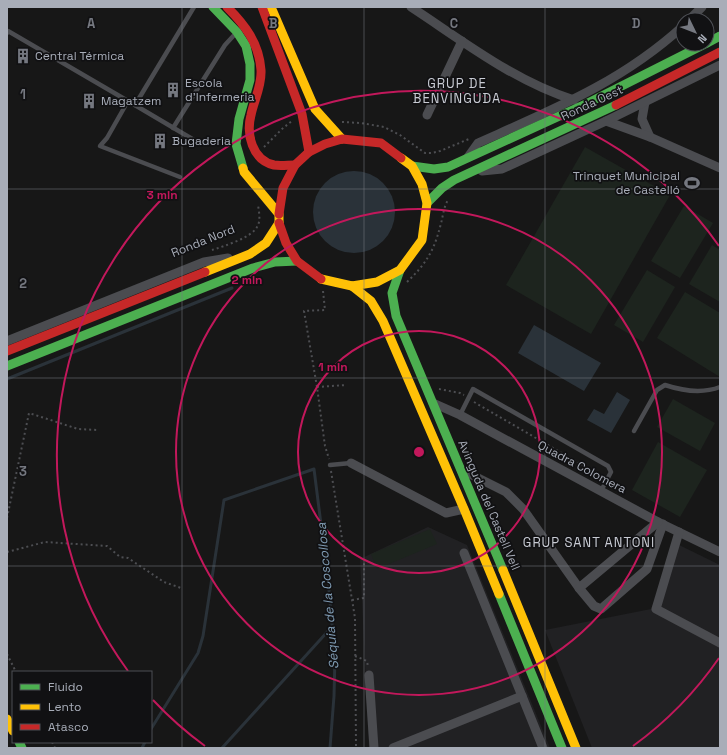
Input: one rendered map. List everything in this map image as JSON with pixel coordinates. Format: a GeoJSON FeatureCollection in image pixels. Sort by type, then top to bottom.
{"type":"FeatureCollection","features":[{"type":"Feature","properties":{"kind":"main road"},"geometry":{"type":"LineString","coordinates":[[213,7],[237,32],[246,46],[250,64],[250,80],[239,119],[236,144],[244,172],[279,219],[286,244],[297,261],[322,280],[352,286],[377,282],[400,270],[422,240],[427,204],[422,184],[412,166],[381,143],[342,139],[324,144],[309,152],[295,165],[283,188],[279,219]]}},
{"type":"Feature","properties":{"kind":"main road"},"geometry":{"type":"LineString","coordinates":[[227,7],[245,25],[255,44],[261,65],[260,84],[249,124],[250,142],[257,156],[266,162],[275,165],[295,165]]}},
{"type":"Feature","properties":{"kind":"main road"},"geometry":{"type":"LineString","coordinates":[[262,7],[302,114],[309,152]]}},
{"type":"Feature","properties":{"kind":"main road"},"geometry":{"type":"LineString","coordinates":[[271,7],[315,109],[342,139]]}},
{"type":"Feature","properties":{"kind":"main road","name":"Ronda Oest"},"geometry":{"type":"LineString","coordinates":[[412,166],[434,169],[448,167],[466,160],[588,103],[688,52]]}},
{"type":"Feature","properties":{"kind":"main road","name":"Ronda Oest"},"geometry":{"type":"LineString","coordinates":[[427,204],[442,188],[472,172],[600,113],[720,52]]}},
{"type":"Feature","properties":{"kind":"main road","name":"Ronda Nord"},"geometry":{"type":"LineString","coordinates":[[7,351],[250,254],[266,243],[279,219]]}},
{"type":"Feature","properties":{"kind":"main road"},"geometry":{"type":"LineString","coordinates":[[7,366],[253,268],[275,262],[297,261]]}},
{"type":"Feature","properties":{"kind":"main road","name":"Avinguda del Castell Vell"},"geometry":{"type":"LineString","coordinates":[[400,270],[392,293],[396,316],[462,470],[576,748]]}},
{"type":"Feature","properties":{"kind":"main road","name":"Avinguda del Castell Vell"},"geometry":{"type":"LineString","coordinates":[[352,286],[371,301],[383,321],[464,509],[562,748]]}},
{"type":"Feature","properties":{"kind":"main road"},"geometry":{"type":"LineString","coordinates":[[7,719],[12,729]]}},
{"type":"Feature","properties":{"kind":"street"},"geometry":{"type":"LineString","coordinates":[[411,7],[510,71],[551,93],[574,100]]}},
{"type":"Feature","properties":{"kind":"street","name":"Ronda Oest"},"geometry":{"type":"LineString","coordinates":[[466,160],[478,143],[574,100],[612,79],[646,57],[675,33]]}},
{"type":"Feature","properties":{"kind":"street"},"geometry":{"type":"LineString","coordinates":[[427,115],[462,41]]}},
{"type":"Feature","properties":{"kind":"street","name":"Ronda Oest"},"geometry":{"type":"LineString","coordinates":[[472,172],[502,169],[606,121],[720,65]]}},
{"type":"Feature","properties":{"kind":"street"},"geometry":{"type":"LineString","coordinates":[[551,93],[554,109]]}},
{"type":"Feature","properties":{"kind":"street"},"geometry":{"type":"LineString","coordinates":[[645,102],[642,119],[650,137]]}},
{"type":"Feature","properties":{"kind":"street"},"geometry":{"type":"LineString","coordinates":[[606,121],[650,137],[720,168]]}},
{"type":"Feature","properties":{"kind":"street","name":"Ronda Nord"},"geometry":{"type":"LineString","coordinates":[[7,340],[204,262],[250,254]]}},
{"type":"Feature","properties":{"kind":"street","name":"Quadra Colomera"},"geometry":{"type":"LineString","coordinates":[[433,402],[602,489],[661,523],[720,552]]}},
{"type":"Feature","properties":{"kind":"street"},"geometry":{"type":"LineString","coordinates":[[351,463],[446,513],[464,509]]}},
{"type":"Feature","properties":{"kind":"street"},"geometry":{"type":"LineString","coordinates":[[462,470],[506,492],[523,509],[579,588],[594,606],[601,609],[647,569],[661,523]]}},
{"type":"Feature","properties":{"kind":"street"},"geometry":{"type":"LineString","coordinates":[[579,588],[661,523]]}},
{"type":"Feature","properties":{"kind":"street"},"geometry":{"type":"LineString","coordinates":[[679,532],[656,608],[720,643]]}},
{"type":"Feature","properties":{"kind":"street"},"geometry":{"type":"LineString","coordinates":[[464,553],[543,748]]}},
{"type":"Feature","properties":{"kind":"street"},"geometry":{"type":"LineString","coordinates":[[477,586],[493,579]]}},
{"type":"Feature","properties":{"kind":"street"},"geometry":{"type":"LineString","coordinates":[[369,674],[374,748]]}},
{"type":"Feature","properties":{"kind":"street"},"geometry":{"type":"LineString","coordinates":[[393,748],[522,696]]}},
{"type":"Feature","properties":{"kind":"lane"},"geometry":{"type":"LineString","coordinates":[[135,105],[194,7]]}},
{"type":"Feature","properties":{"kind":"lane"},"geometry":{"type":"LineString","coordinates":[[7,33],[8,31],[194,140]]}},
{"type":"Feature","properties":{"kind":"lane"},"geometry":{"type":"LineString","coordinates":[[173,128],[225,45],[237,32]]}},
{"type":"Feature","properties":{"kind":"lane"},"geometry":{"type":"LineString","coordinates":[[128,101],[107,138],[100,146],[180,176]]}},
{"type":"Feature","properties":{"kind":"lane"},"geometry":{"type":"LineString","coordinates":[[634,431],[657,390],[665,385],[680,391],[710,391],[720,387]]}},
{"type":"Feature","properties":{"kind":"lane"},"geometry":{"type":"LineString","coordinates":[[460,415],[473,389],[608,466],[611,472],[602,489]]}},
{"type":"Feature","properties":{"kind":"lane"},"geometry":{"type":"LineString","coordinates":[[330,465],[351,463]]}},
{"type":"Feature","properties":{"kind":"path"},"geometry":{"type":"LineString","coordinates":[[257,156],[282,129],[302,114]]}},
{"type":"Feature","properties":{"kind":"path"},"geometry":{"type":"LineString","coordinates":[[336,118],[342,122],[361,123],[384,127],[400,135],[425,153],[440,151],[474,137]]}},
{"type":"Feature","properties":{"kind":"path"},"geometry":{"type":"LineString","coordinates":[[405,284],[427,260],[441,226],[445,205],[449,199]]}},
{"type":"Feature","properties":{"kind":"path","name":"Ronda Nord"},"geometry":{"type":"LineString","coordinates":[[208,252],[252,233],[258,226],[260,214],[257,202]]}},
{"type":"Feature","properties":{"kind":"path"},"geometry":{"type":"LineString","coordinates":[[322,280],[324,310],[304,312],[317,387],[325,446],[330,465],[355,618],[356,748]]}},
{"type":"Feature","properties":{"kind":"path"},"geometry":{"type":"LineString","coordinates":[[317,387],[346,385]]}},
{"type":"Feature","properties":{"kind":"path"},"geometry":{"type":"LineString","coordinates":[[435,388],[460,393],[602,477],[598,486],[602,489]]}},
{"type":"Feature","properties":{"kind":"path"},"geometry":{"type":"LineString","coordinates":[[7,518],[30,414],[78,429],[97,430]]}},
{"type":"Feature","properties":{"kind":"path"},"geometry":{"type":"LineString","coordinates":[[7,552],[45,542],[107,546],[120,557],[128,558],[164,582],[181,588]]}},
{"type":"Feature","properties":{"kind":"path"},"geometry":{"type":"LineString","coordinates":[[352,600],[364,598],[364,562]]}},
{"type":"Feature","properties":{"kind":"path"},"geometry":{"type":"LineString","coordinates":[[7,654],[16,671]]}},
{"type":"Feature","properties":{"kind":"path"},"geometry":{"type":"LineString","coordinates":[[355,656],[367,661],[369,674]]}},
{"type":"Feature","properties":{"kind":"shaded area"},"geometry":{"type":"Polygon","coordinates":[[[585,147],[670,195],[591,334],[506,285],[585,147]]]}},
{"type":"Feature","properties":{"kind":"shaded area"},"geometry":{"type":"Polygon","coordinates":[[[346,171],[362,171],[377,178],[388,189],[395,204],[395,220],[392,228],[383,241],[370,250],[362,253],[346,253],[331,246],[320,235],[313,220],[313,204],[320,189],[331,178],[346,171]]]}},
{"type":"Feature","properties":{"kind":"shaded area"},"geometry":{"type":"Polygon","coordinates":[[[684,206],[713,223],[680,278],[651,261],[684,206]]]}},
{"type":"Feature","properties":{"kind":"shaded area"},"geometry":{"type":"Polygon","coordinates":[[[712,245],[720,250],[720,302],[689,284],[712,245]]]}},
{"type":"Feature","properties":{"kind":"shaded area"},"geometry":{"type":"Polygon","coordinates":[[[647,270],[675,287],[643,342],[614,325],[647,270]]]}},
{"type":"Feature","properties":{"kind":"shaded area"},"geometry":{"type":"Polygon","coordinates":[[[685,292],[720,313],[720,377],[657,338],[685,292]]]}},
{"type":"Feature","properties":{"kind":"shaded area"},"geometry":{"type":"Polygon","coordinates":[[[534,325],[601,363],[584,391],[518,353],[534,325]]]}},
{"type":"Feature","properties":{"kind":"shaded area"},"geometry":{"type":"Polygon","coordinates":[[[617,392],[630,400],[611,433],[587,420],[594,409],[604,414],[617,392]]]}},
{"type":"Feature","properties":{"kind":"shaded area"},"geometry":{"type":"Polygon","coordinates":[[[673,399],[715,423],[700,451],[657,427],[673,399]]]}},
{"type":"Feature","properties":{"kind":"shaded area"},"geometry":{"type":"Polygon","coordinates":[[[658,442],[707,470],[680,517],[632,490],[658,442]]]}},
{"type":"Feature","properties":{"kind":"shaded area"},"geometry":{"type":"Polygon","coordinates":[[[428,527],[467,545],[550,748],[369,748],[360,559],[428,527]]]}},
{"type":"Feature","properties":{"kind":"shaded area"},"geometry":{"type":"Polygon","coordinates":[[[430,529],[437,544],[377,569],[371,554],[430,529]]]}},
{"type":"Feature","properties":{"kind":"shaded area"},"geometry":{"type":"Polygon","coordinates":[[[677,544],[720,565],[720,748],[592,748],[545,630],[651,609],[677,544]]]}},
{"type":"Feature","properties":{"kind":"waterway"},"geometry":{"type":"LineString","coordinates":[[7,379],[232,288]]}},
{"type":"Feature","properties":{"kind":"waterway","name":"Séquia de la Coscollosa"},"geometry":{"type":"LineString","coordinates":[[152,727],[198,653],[203,636],[224,500],[314,469],[328,580],[335,656],[330,748]]}},
{"type":"Feature","properties":{"kind":"waterway","name":"Séquia de la Coscollosa"},"geometry":{"type":"LineString","coordinates":[[222,748],[329,630],[332,629]]}},
{"type":"Feature","properties":{"kind":"waterway"},"geometry":{"type":"LineString","coordinates":[[142,748],[144,743]]}},
{"type":"Feature","properties":{"kind":"traffic: fast"},"geometry":{"type":"LineString","coordinates":[[213,7],[237,32],[246,46],[250,64],[250,80],[239,119],[236,144],[243,168]]}},
{"type":"Feature","properties":{"kind":"traffic: fast"},"geometry":{"type":"LineString","coordinates":[[715,39],[720,36]]}},
{"type":"Feature","properties":{"kind":"traffic: fast"},"geometry":{"type":"LineString","coordinates":[[412,166],[434,169],[448,167],[588,103],[689,52]]}},
{"type":"Feature","properties":{"kind":"traffic: fast"},"geometry":{"type":"LineString","coordinates":[[427,203],[442,188],[454,180],[616,105]]}},
{"type":"Feature","properties":{"kind":"traffic: fast"},"geometry":{"type":"LineString","coordinates":[[7,366],[253,268],[275,262],[297,261]]}},
{"type":"Feature","properties":{"kind":"traffic: fast"},"geometry":{"type":"LineString","coordinates":[[400,270],[392,293],[396,316],[503,570]]}},
{"type":"Feature","properties":{"kind":"traffic: fast"},"geometry":{"type":"LineString","coordinates":[[499,594],[562,748]]}},
{"type":"Feature","properties":{"kind":"traffic: fast"},"geometry":{"type":"LineString","coordinates":[[20,743],[22,748]]}},
{"type":"Feature","properties":{"kind":"traffic: slow"},"geometry":{"type":"LineString","coordinates":[[271,7],[315,109],[342,139]]}},
{"type":"Feature","properties":{"kind":"traffic: slow"},"geometry":{"type":"LineString","coordinates":[[321,279],[352,286],[377,282],[400,270],[422,240],[427,203],[422,184],[412,166],[401,158]]}},
{"type":"Feature","properties":{"kind":"traffic: slow"},"geometry":{"type":"LineString","coordinates":[[243,168],[244,172],[279,214],[279,222]]}},
{"type":"Feature","properties":{"kind":"traffic: slow"},"geometry":{"type":"LineString","coordinates":[[205,272],[250,254],[266,243],[279,223]]}},
{"type":"Feature","properties":{"kind":"traffic: slow"},"geometry":{"type":"LineString","coordinates":[[352,286],[371,301],[383,321],[499,594]]}},
{"type":"Feature","properties":{"kind":"traffic: slow"},"geometry":{"type":"LineString","coordinates":[[503,570],[576,748]]}},
{"type":"Feature","properties":{"kind":"traffic: slow"},"geometry":{"type":"LineString","coordinates":[[7,719],[12,729]]}},
{"type":"Feature","properties":{"kind":"traffic: jam"},"geometry":{"type":"LineString","coordinates":[[227,7],[250,35],[260,60],[261,76],[258,93],[252,109],[249,130],[252,145],[260,158],[266,162],[274,165],[295,165]]}},
{"type":"Feature","properties":{"kind":"traffic: jam"},"geometry":{"type":"LineString","coordinates":[[262,7],[302,114],[309,152]]}},
{"type":"Feature","properties":{"kind":"traffic: jam"},"geometry":{"type":"LineString","coordinates":[[616,105],[720,52]]}},
{"type":"Feature","properties":{"kind":"traffic: jam"},"geometry":{"type":"LineString","coordinates":[[279,214],[283,188],[295,165],[309,152],[325,144],[342,139],[381,143],[401,158]]}},
{"type":"Feature","properties":{"kind":"traffic: jam"},"geometry":{"type":"LineString","coordinates":[[279,223],[286,243],[297,261],[321,279]]}},
{"type":"Feature","properties":{"kind":"traffic: jam"},"geometry":{"type":"LineString","coordinates":[[7,351],[205,272]]}},
{"type":"Feature","properties":{"kind":"place","name":"Central Térmica"},"geometry":{"type":"Point","coordinates":[23,56]}},
{"type":"Feature","properties":{"kind":"place","name":"Escola d'Infermeria"},"geometry":{"type":"Point","coordinates":[173,90]}},
{"type":"Feature","properties":{"kind":"place","name":"Magatzem"},"geometry":{"type":"Point","coordinates":[89,101]}},
{"type":"Feature","properties":{"kind":"place","name":"Bugaderia"},"geometry":{"type":"Point","coordinates":[160,141]}},
{"type":"Feature","properties":{"kind":"place","name":"Trinquet Municipal de Castelló"},"geometry":{"type":"Point","coordinates":[692,183]}},
{"type":"Feature","properties":{"kind":"district","name":"GRUP DE BENVINGUDA"},"geometry":{"type":"Point","coordinates":[457,90]}},
{"type":"Feature","properties":{"kind":"district","name":"GRUP SANT ANTONI"},"geometry":{"type":"Point","coordinates":[589,542]}}]}
